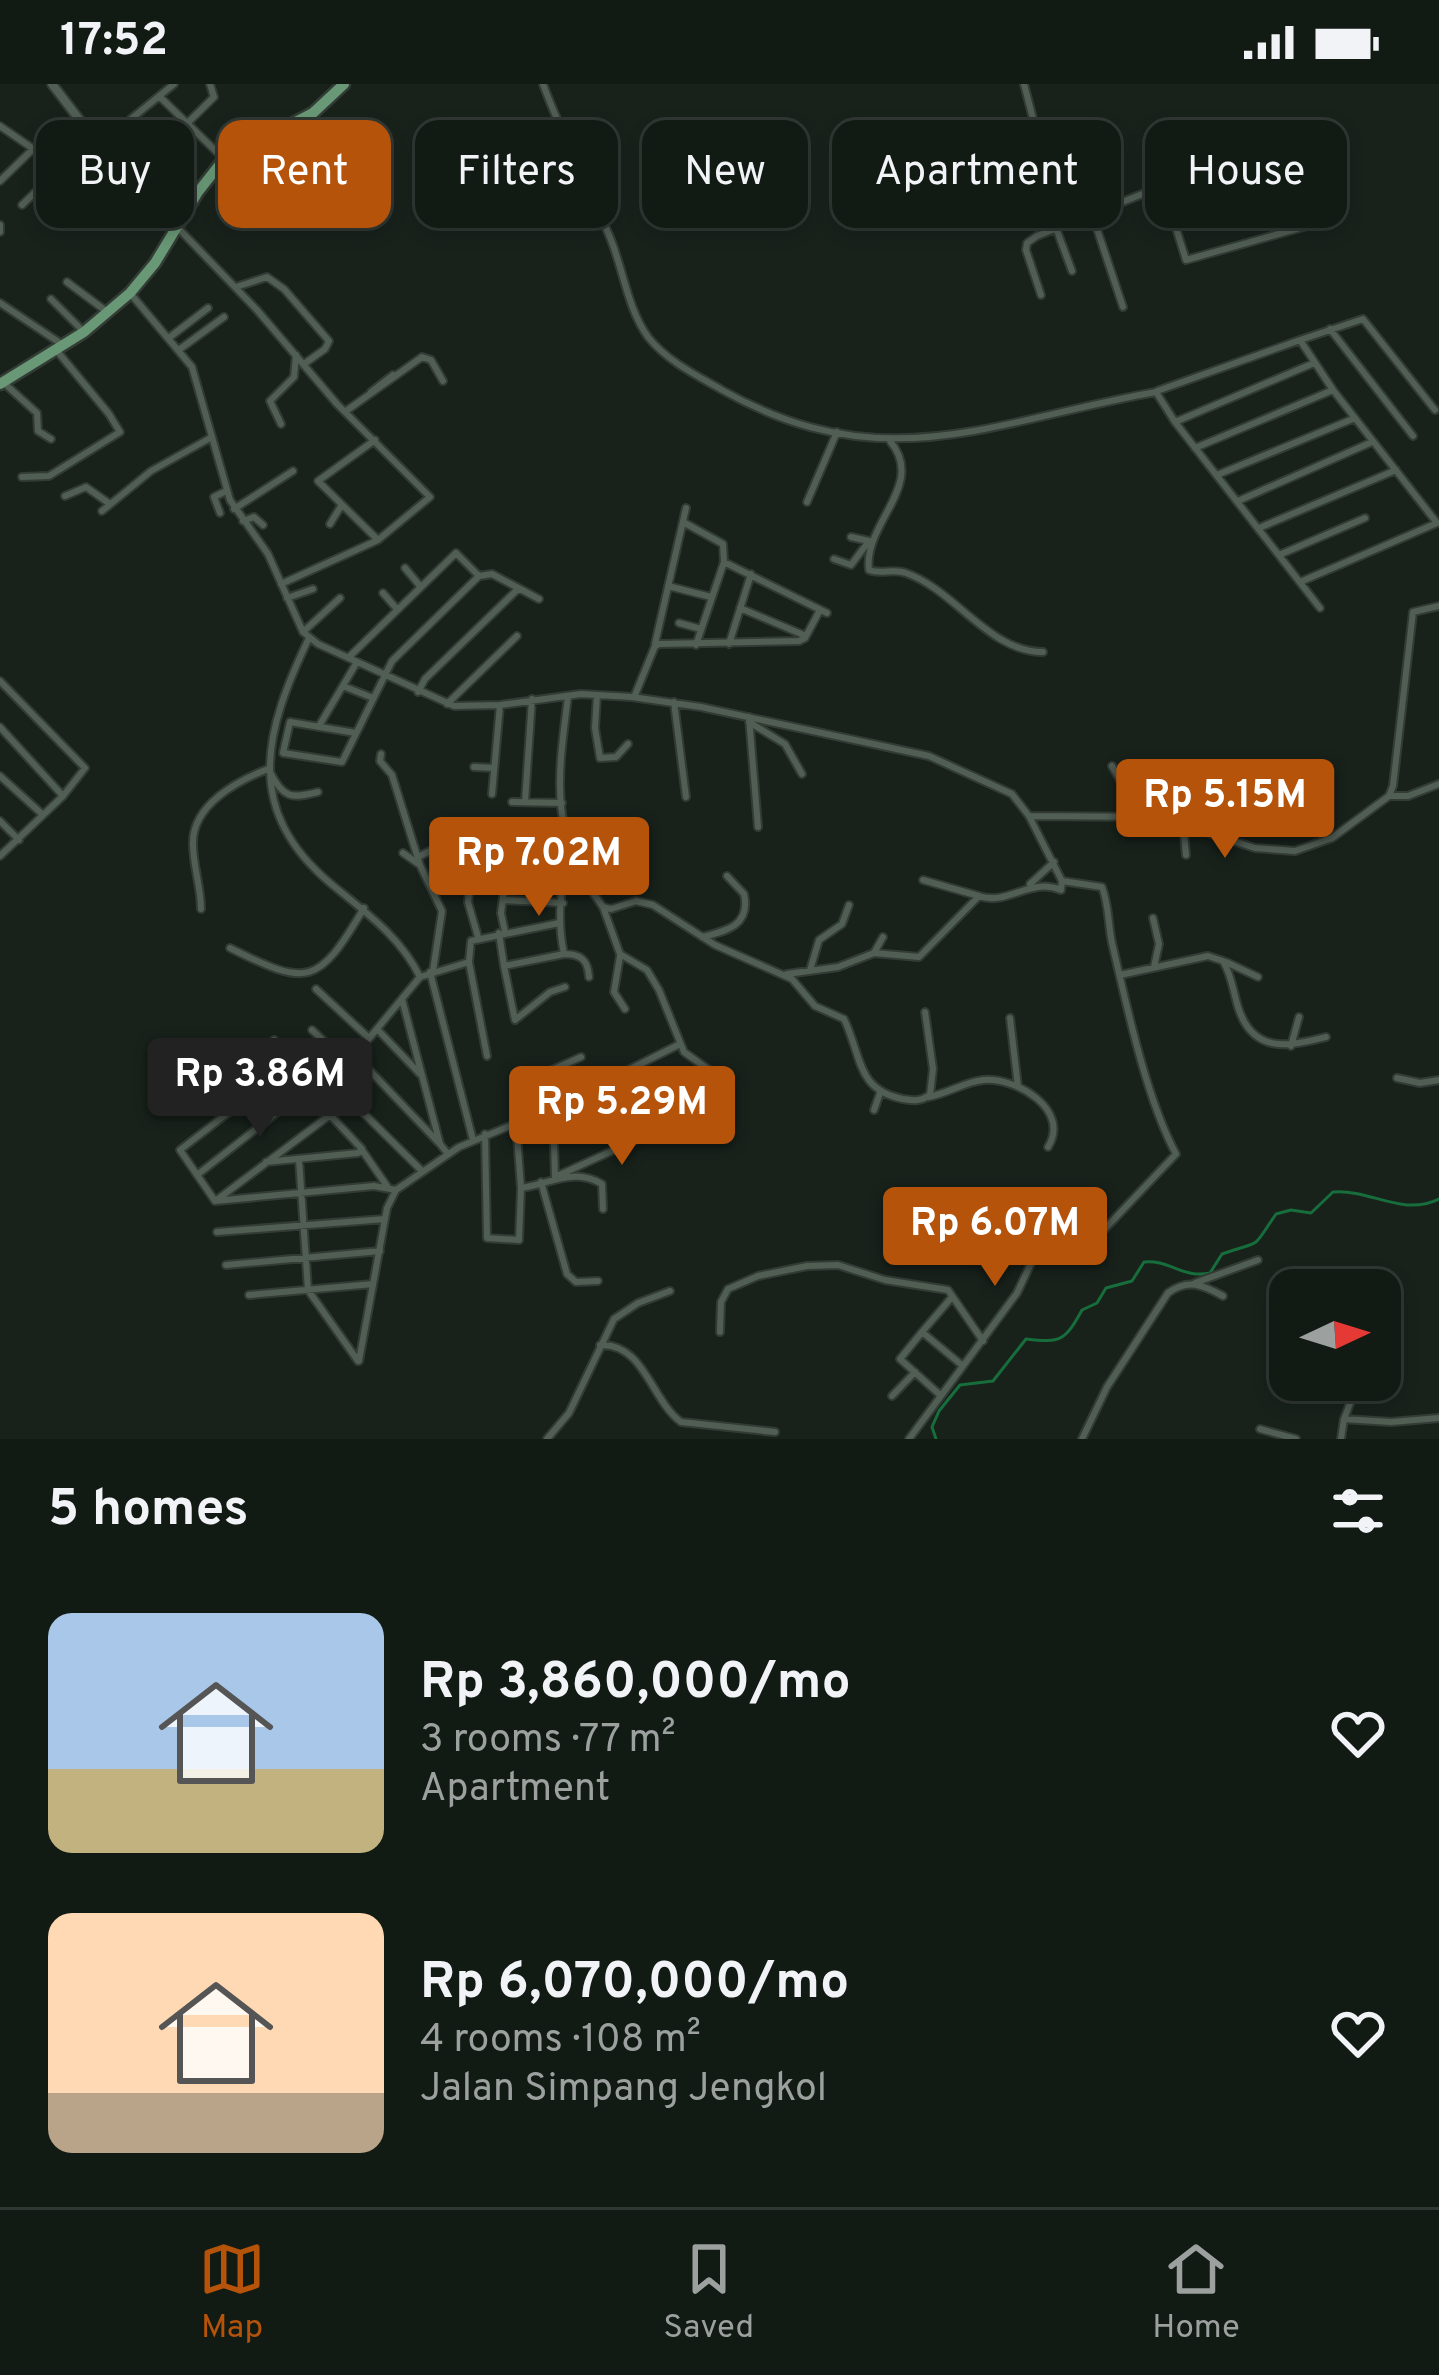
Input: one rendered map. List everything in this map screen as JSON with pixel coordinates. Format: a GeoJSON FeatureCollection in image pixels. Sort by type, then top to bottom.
{"type":"FeatureCollection","features":[{"type":"Feature","properties":{"kind":"main road"},"geometry":{"type":"LineString","coordinates":[[300,120],[344,84]]}},
{"type":"Feature","properties":{"kind":"main road"},"geometry":{"type":"LineString","coordinates":[[194,200],[218,167]]}},
{"type":"Feature","properties":{"kind":"main road"},"geometry":{"type":"LineString","coordinates":[[1,383],[109,313],[155,263],[175,228]]}},
{"type":"Feature","properties":{"kind":"street"},"geometry":{"type":"LineString","coordinates":[[52,84],[80,120]]}},
{"type":"Feature","properties":{"kind":"street"},"geometry":{"type":"LineString","coordinates":[[131,119],[174,84]]}},
{"type":"Feature","properties":{"kind":"street"},"geometry":{"type":"LineString","coordinates":[[192,120],[214,96],[209,84]]}},
{"type":"Feature","properties":{"kind":"street"},"geometry":{"type":"LineString","coordinates":[[543,84],[564,141],[609,234],[639,321],[655,345],[689,372],[743,402],[837,432],[890,441],[994,429],[1156,392],[1363,319],[1435,410]]}},
{"type":"Feature","properties":{"kind":"street"},"geometry":{"type":"LineString","coordinates":[[1024,84],[1033,120]]}},
{"type":"Feature","properties":{"kind":"street"},"geometry":{"type":"LineString","coordinates":[[159,96],[182,120]]}},
{"type":"Feature","properties":{"kind":"street"},"geometry":{"type":"LineString","coordinates":[[0,126],[36,150]]}},
{"type":"Feature","properties":{"kind":"street"},"geometry":{"type":"LineString","coordinates":[[194,131],[218,153]]}},
{"type":"Feature","properties":{"kind":"street"},"geometry":{"type":"LineString","coordinates":[[2,176],[33,148]]}},
{"type":"Feature","properties":{"kind":"street"},"geometry":{"type":"LineString","coordinates":[[22,205],[36,191]]}},
{"type":"Feature","properties":{"kind":"street"},"geometry":{"type":"LineString","coordinates":[[186,228],[345,412],[430,497],[379,540],[281,584]]}},
{"type":"Feature","properties":{"kind":"street"},"geometry":{"type":"LineString","coordinates":[[1041,295],[1026,246],[1031,238],[1056,228]]}},
{"type":"Feature","properties":{"kind":"street"},"geometry":{"type":"LineString","coordinates":[[1058,228],[1072,271]]}},
{"type":"Feature","properties":{"kind":"street"},"geometry":{"type":"LineString","coordinates":[[1097,228],[1124,307]]}},
{"type":"Feature","properties":{"kind":"street"},"geometry":{"type":"LineString","coordinates":[[1176,228],[1186,260],[1300,228]]}},
{"type":"Feature","properties":{"kind":"street"},"geometry":{"type":"LineString","coordinates":[[236,287],[269,277],[284,289],[329,341],[304,364]]}},
{"type":"Feature","properties":{"kind":"street"},"geometry":{"type":"LineString","coordinates":[[68,282],[109,313]]}},
{"type":"Feature","properties":{"kind":"street"},"geometry":{"type":"LineString","coordinates":[[130,293],[170,337],[195,375],[226,491],[268,554],[306,635],[447,704],[500,705],[597,694],[634,697],[929,756],[1003,788],[1029,816],[1062,880],[1061,890],[1027,887]]}},
{"type":"Feature","properties":{"kind":"street"},"geometry":{"type":"LineString","coordinates":[[51,299],[84,332]]}},
{"type":"Feature","properties":{"kind":"street"},"geometry":{"type":"LineString","coordinates":[[0,303],[59,346],[120,432],[49,476],[22,477]]}},
{"type":"Feature","properties":{"kind":"street"},"geometry":{"type":"LineString","coordinates":[[170,337],[208,308]]}},
{"type":"Feature","properties":{"kind":"street"},"geometry":{"type":"LineString","coordinates":[[180,350],[224,317]]}},
{"type":"Feature","properties":{"kind":"street"},"geometry":{"type":"LineString","coordinates":[[1330,329],[1413,436]]}},
{"type":"Feature","properties":{"kind":"street"},"geometry":{"type":"LineString","coordinates":[[1300,340],[1437,523],[1300,582]]}},
{"type":"Feature","properties":{"kind":"street"},"geometry":{"type":"LineString","coordinates":[[294,377],[296,356]]}},
{"type":"Feature","properties":{"kind":"street"},"geometry":{"type":"LineString","coordinates":[[345,412],[416,359],[428,357],[443,381]]}},
{"type":"Feature","properties":{"kind":"street"},"geometry":{"type":"LineString","coordinates":[[1175,422],[1313,363]]}},
{"type":"Feature","properties":{"kind":"street"},"geometry":{"type":"LineString","coordinates":[[281,424],[271,400],[294,377],[312,374]]}},
{"type":"Feature","properties":{"kind":"street"},"geometry":{"type":"LineString","coordinates":[[1,383],[37,413],[38,431],[51,439]]}},
{"type":"Feature","properties":{"kind":"street"},"geometry":{"type":"LineString","coordinates":[[1195,448],[1333,390]]}},
{"type":"Feature","properties":{"kind":"street"},"geometry":{"type":"LineString","coordinates":[[1156,392],[1320,608]]}},
{"type":"Feature","properties":{"kind":"street"},"geometry":{"type":"LineString","coordinates":[[1217,475],[1355,418]]}},
{"type":"Feature","properties":{"kind":"street"},"geometry":{"type":"LineString","coordinates":[[808,502],[837,432]]}},
{"type":"Feature","properties":{"kind":"street"},"geometry":{"type":"LineString","coordinates":[[102,511],[151,471],[212,437]]}},
{"type":"Feature","properties":{"kind":"street"},"geometry":{"type":"LineString","coordinates":[[375,440],[319,477],[320,484],[379,540]]}},
{"type":"Feature","properties":{"kind":"street"},"geometry":{"type":"LineString","coordinates":[[834,559],[851,565],[871,542],[903,477],[901,456],[890,441]]}},
{"type":"Feature","properties":{"kind":"street"},"geometry":{"type":"LineString","coordinates":[[1238,501],[1374,442]]}},
{"type":"Feature","properties":{"kind":"street"},"geometry":{"type":"LineString","coordinates":[[1258,528],[1396,470]]}},
{"type":"Feature","properties":{"kind":"street"},"geometry":{"type":"LineString","coordinates":[[234,508],[293,471]]}},
{"type":"Feature","properties":{"kind":"street"},"geometry":{"type":"LineString","coordinates":[[65,496],[86,487],[110,504]]}},
{"type":"Feature","properties":{"kind":"street"},"geometry":{"type":"LineString","coordinates":[[220,513],[214,497],[226,491]]}},
{"type":"Feature","properties":{"kind":"street"},"geometry":{"type":"LineString","coordinates":[[330,524],[341,506]]}},
{"type":"Feature","properties":{"kind":"street"},"geometry":{"type":"LineString","coordinates":[[634,697],[655,646],[686,508]]}},
{"type":"Feature","properties":{"kind":"street"},"geometry":{"type":"LineString","coordinates":[[243,520],[252,517],[263,525]]}},
{"type":"Feature","properties":{"kind":"street"},"geometry":{"type":"LineString","coordinates":[[1279,555],[1365,518]]}},
{"type":"Feature","properties":{"kind":"street"},"geometry":{"type":"LineString","coordinates":[[682,522],[724,544],[724,562],[696,645]]}},
{"type":"Feature","properties":{"kind":"street"},"geometry":{"type":"LineString","coordinates":[[851,537],[871,542]]}},
{"type":"Feature","properties":{"kind":"street"},"geometry":{"type":"LineString","coordinates":[[871,542],[870,571],[905,572],[944,592],[1015,647],[1043,652]]}},
{"type":"Feature","properties":{"kind":"street"},"geometry":{"type":"LineString","coordinates":[[319,726],[352,660],[420,586],[456,553],[479,576]]}},
{"type":"Feature","properties":{"kind":"street"},"geometry":{"type":"LineString","coordinates":[[655,646],[794,641],[806,636],[824,612],[724,562]]}},
{"type":"Feature","properties":{"kind":"street"},"geometry":{"type":"LineString","coordinates":[[404,568],[420,586]]}},
{"type":"Feature","properties":{"kind":"street"},"geometry":{"type":"LineString","coordinates":[[356,733],[290,722],[283,754],[342,762],[392,662],[479,576],[492,574],[539,599]]}},
{"type":"Feature","properties":{"kind":"street"},"geometry":{"type":"LineString","coordinates":[[729,644],[751,574]]}},
{"type":"Feature","properties":{"kind":"street"},"geometry":{"type":"LineString","coordinates":[[668,586],[711,597]]}},
{"type":"Feature","properties":{"kind":"street"},"geometry":{"type":"LineString","coordinates":[[287,598],[314,589]]}},
{"type":"Feature","properties":{"kind":"street"},"geometry":{"type":"LineString","coordinates":[[418,692],[424,679],[518,589]]}},
{"type":"Feature","properties":{"kind":"street"},"geometry":{"type":"LineString","coordinates":[[382,593],[397,609]]}},
{"type":"Feature","properties":{"kind":"street"},"geometry":{"type":"LineString","coordinates":[[340,598],[306,635],[277,713],[268,769],[273,800],[291,843],[307,863],[364,908],[400,944],[420,976]]}},
{"type":"Feature","properties":{"kind":"street"},"geometry":{"type":"LineString","coordinates":[[1029,816],[1140,815],[1183,823],[1255,848],[1295,851],[1332,838],[1389,796],[1394,786],[1413,612],[1439,606]]}},
{"type":"Feature","properties":{"kind":"street"},"geometry":{"type":"LineString","coordinates":[[740,608],[806,636]]}},
{"type":"Feature","properties":{"kind":"street"},"geometry":{"type":"LineString","coordinates":[[679,623],[701,629]]}},
{"type":"Feature","properties":{"kind":"street"},"geometry":{"type":"LineString","coordinates":[[447,704],[518,636]]}},
{"type":"Feature","properties":{"kind":"street"},"geometry":{"type":"LineString","coordinates":[[0,681],[85,768],[63,796],[0,856]]}},
{"type":"Feature","properties":{"kind":"street"},"geometry":{"type":"LineString","coordinates":[[343,686],[373,698]]}},
{"type":"Feature","properties":{"kind":"street"},"geometry":{"type":"LineString","coordinates":[[597,694],[595,735],[600,758],[616,757],[628,744]]}},
{"type":"Feature","properties":{"kind":"street"},"geometry":{"type":"LineString","coordinates":[[568,697],[561,765],[566,838],[571,858],[603,908],[620,954],[614,992],[625,1009]]}},
{"type":"Feature","properties":{"kind":"street"},"geometry":{"type":"LineString","coordinates":[[525,802],[532,699]]}},
{"type":"Feature","properties":{"kind":"street"},"geometry":{"type":"LineString","coordinates":[[674,702],[686,797]]}},
{"type":"Feature","properties":{"kind":"street"},"geometry":{"type":"LineString","coordinates":[[492,794],[500,705]]}},
{"type":"Feature","properties":{"kind":"street"},"geometry":{"type":"LineString","coordinates":[[749,720],[785,744],[802,774]]}},
{"type":"Feature","properties":{"kind":"street"},"geometry":{"type":"LineString","coordinates":[[749,720],[758,827]]}},
{"type":"Feature","properties":{"kind":"street"},"geometry":{"type":"LineString","coordinates":[[0,728],[63,796]]}},
{"type":"Feature","properties":{"kind":"street"},"geometry":{"type":"LineString","coordinates":[[381,754],[442,911],[431,972],[472,1140]]}},
{"type":"Feature","properties":{"kind":"street"},"geometry":{"type":"LineString","coordinates":[[1112,766],[1140,815]]}},
{"type":"Feature","properties":{"kind":"street"},"geometry":{"type":"LineString","coordinates":[[474,767],[494,768]]}},
{"type":"Feature","properties":{"kind":"street"},"geometry":{"type":"LineString","coordinates":[[268,769],[280,793],[290,798],[318,792]]}},
{"type":"Feature","properties":{"kind":"street"},"geometry":{"type":"LineString","coordinates":[[201,909],[192,841],[201,813],[214,799],[268,769]]}},
{"type":"Feature","properties":{"kind":"street"},"geometry":{"type":"LineString","coordinates":[[0,776],[43,814]]}},
{"type":"Feature","properties":{"kind":"street"},"geometry":{"type":"LineString","coordinates":[[1389,796],[1408,796],[1439,784]]}},
{"type":"Feature","properties":{"kind":"street"},"geometry":{"type":"LineString","coordinates":[[512,802],[562,803]]}},
{"type":"Feature","properties":{"kind":"street"},"geometry":{"type":"LineString","coordinates":[[0,821],[19,840]]}},
{"type":"Feature","properties":{"kind":"street"},"geometry":{"type":"LineString","coordinates":[[1183,823],[1186,855]]}},
{"type":"Feature","properties":{"kind":"street"},"geometry":{"type":"LineString","coordinates":[[478,937],[468,913],[477,836],[566,838]]}},
{"type":"Feature","properties":{"kind":"street"},"geometry":{"type":"LineString","coordinates":[[511,836],[502,933],[514,1020],[550,992],[565,987]]}},
{"type":"Feature","properties":{"kind":"street"},"geometry":{"type":"LineString","coordinates":[[419,861],[436,848]]}},
{"type":"Feature","properties":{"kind":"street"},"geometry":{"type":"LineString","coordinates":[[403,854],[419,861]]}},
{"type":"Feature","properties":{"kind":"street"},"geometry":{"type":"LineString","coordinates":[[564,954],[560,923],[571,858]]}},
{"type":"Feature","properties":{"kind":"street"},"geometry":{"type":"LineString","coordinates":[[922,880],[1001,900],[1027,887],[1054,862]]}},
{"type":"Feature","properties":{"kind":"street"},"geometry":{"type":"LineString","coordinates":[[507,868],[566,870]]}},
{"type":"Feature","properties":{"kind":"street"},"geometry":{"type":"LineString","coordinates":[[703,937],[734,927],[744,914],[744,894],[727,876]]}},
{"type":"Feature","properties":{"kind":"street"},"geometry":{"type":"LineString","coordinates":[[909,1439],[1018,1293],[1044,1236],[1099,1235],[1175,1154],[1162,1130],[1120,975],[1102,887],[1062,880]]}},
{"type":"Feature","properties":{"kind":"street"},"geometry":{"type":"LineString","coordinates":[[783,974],[848,964],[874,953],[913,959],[924,955],[979,896]]}},
{"type":"Feature","properties":{"kind":"street"},"geometry":{"type":"LineString","coordinates":[[503,900],[563,903]]}},
{"type":"Feature","properties":{"kind":"street"},"geometry":{"type":"LineString","coordinates":[[603,908],[646,902],[703,937],[800,984],[815,1006],[844,1019],[865,1076],[880,1093],[915,1100],[983,1080],[1018,1087],[1038,1098],[1053,1121],[1055,1134],[1048,1148]]}},
{"type":"Feature","properties":{"kind":"street"},"geometry":{"type":"LineString","coordinates":[[810,970],[818,942],[842,924],[849,905]]}},
{"type":"Feature","properties":{"kind":"street"},"geometry":{"type":"LineString","coordinates":[[230,948],[289,975],[304,975],[336,954],[364,908]]}},
{"type":"Feature","properties":{"kind":"street"},"geometry":{"type":"LineString","coordinates":[[1153,918],[1159,944],[1154,968]]}},
{"type":"Feature","properties":{"kind":"street"},"geometry":{"type":"LineString","coordinates":[[487,1056],[469,944],[478,937],[560,923]]}},
{"type":"Feature","properties":{"kind":"street"},"geometry":{"type":"LineString","coordinates":[[874,953],[883,937]]}},
{"type":"Feature","properties":{"kind":"street"},"geometry":{"type":"LineString","coordinates":[[620,954],[651,976],[677,1028],[680,1045],[712,1072]]}},
{"type":"Feature","properties":{"kind":"street"},"geometry":{"type":"LineString","coordinates":[[504,966],[579,955],[589,977]]}},
{"type":"Feature","properties":{"kind":"street"},"geometry":{"type":"LineString","coordinates":[[1120,975],[1208,956],[1258,977]]}},
{"type":"Feature","properties":{"kind":"street"},"geometry":{"type":"LineString","coordinates":[[1223,961],[1249,1028],[1270,1044],[1291,1046],[1326,1037]]}},
{"type":"Feature","properties":{"kind":"street"},"geometry":{"type":"LineString","coordinates":[[317,1101],[420,976],[470,962]]}},
{"type":"Feature","properties":{"kind":"street"},"geometry":{"type":"LineString","coordinates":[[316,989],[369,1039]]}},
{"type":"Feature","properties":{"kind":"street"},"geometry":{"type":"LineString","coordinates":[[402,999],[440,1144]]}},
{"type":"Feature","properties":{"kind":"street"},"geometry":{"type":"LineString","coordinates":[[925,1012],[934,1081],[928,1097]]}},
{"type":"Feature","properties":{"kind":"street"},"geometry":{"type":"LineString","coordinates":[[1291,1046],[1299,1017]]}},
{"type":"Feature","properties":{"kind":"street"},"geometry":{"type":"LineString","coordinates":[[1010,1018],[1018,1087]]}},
{"type":"Feature","properties":{"kind":"street"},"geometry":{"type":"LineString","coordinates":[[377,1029],[422,1077]]}},
{"type":"Feature","properties":{"kind":"street"},"geometry":{"type":"LineString","coordinates":[[312,1030],[347,1063]]}},
{"type":"Feature","properties":{"kind":"street"},"geometry":{"type":"LineString","coordinates":[[274,1040],[326,1090]]}},
{"type":"Feature","properties":{"kind":"street"},"geometry":{"type":"LineString","coordinates":[[299,1159],[308,1290],[358,1361],[385,1219],[397,1190],[472,1140],[551,1109],[680,1045]]}},
{"type":"Feature","properties":{"kind":"street"},"geometry":{"type":"LineString","coordinates":[[354,1054],[448,1154]]}},
{"type":"Feature","properties":{"kind":"street"},"geometry":{"type":"LineString","coordinates":[[555,1177],[552,1070],[581,1057]]}},
{"type":"Feature","properties":{"kind":"street"},"geometry":{"type":"LineString","coordinates":[[215,1201],[180,1150],[286,1068],[362,1150],[387,1186]]}},
{"type":"Feature","properties":{"kind":"street"},"geometry":{"type":"LineString","coordinates":[[1397,1078],[1420,1083],[1439,1080]]}},
{"type":"Feature","properties":{"kind":"street"},"geometry":{"type":"LineString","coordinates":[[332,1082],[422,1172]]}},
{"type":"Feature","properties":{"kind":"street"},"geometry":{"type":"LineString","coordinates":[[197,1175],[306,1090]]}},
{"type":"Feature","properties":{"kind":"street"},"geometry":{"type":"LineString","coordinates":[[874,1110],[880,1093]]}},
{"type":"Feature","properties":{"kind":"street"},"geometry":{"type":"LineString","coordinates":[[553,1140],[632,1105]]}},
{"type":"Feature","properties":{"kind":"street"},"geometry":{"type":"LineString","coordinates":[[215,1201],[330,1115]]}},
{"type":"Feature","properties":{"kind":"street"},"geometry":{"type":"LineString","coordinates":[[485,1134],[487,1238],[519,1240],[516,1122]]}},
{"type":"Feature","properties":{"kind":"street"},"geometry":{"type":"LineString","coordinates":[[521,1188],[673,1123]]}},
{"type":"Feature","properties":{"kind":"street"},"geometry":{"type":"LineString","coordinates":[[266,1162],[362,1150]]}},
{"type":"Feature","properties":{"kind":"street"},"geometry":{"type":"LineString","coordinates":[[555,1177],[598,1180],[603,1209]]}},
{"type":"Feature","properties":{"kind":"street"},"geometry":{"type":"LineString","coordinates":[[541,1182],[567,1274],[576,1282],[598,1281]]}},
{"type":"Feature","properties":{"kind":"street"},"geometry":{"type":"LineString","coordinates":[[215,1201],[387,1186],[397,1190]]}},
{"type":"Feature","properties":{"kind":"street"},"geometry":{"type":"LineString","coordinates":[[217,1232],[385,1219]]}},
{"type":"Feature","properties":{"kind":"street"},"geometry":{"type":"LineString","coordinates":[[1005,1239],[1035,1253]]}},
{"type":"Feature","properties":{"kind":"street"},"geometry":{"type":"LineString","coordinates":[[226,1265],[380,1251]]}},
{"type":"Feature","properties":{"kind":"street"},"geometry":{"type":"LineString","coordinates":[[1082,1439],[1107,1387],[1174,1288],[1258,1260]]}},
{"type":"Feature","properties":{"kind":"street"},"geometry":{"type":"LineString","coordinates":[[720,1332],[721,1302],[728,1289],[758,1276],[816,1264],[838,1265],[908,1285],[939,1286],[983,1341]]}},
{"type":"Feature","properties":{"kind":"street"},"geometry":{"type":"LineString","coordinates":[[1196,1283],[1223,1296]]}},
{"type":"Feature","properties":{"kind":"street"},"geometry":{"type":"LineString","coordinates":[[249,1294],[374,1284]]}},
{"type":"Feature","properties":{"kind":"street"},"geometry":{"type":"LineString","coordinates":[[547,1439],[569,1413],[609,1326],[621,1314],[670,1291]]}},
{"type":"Feature","properties":{"kind":"street"},"geometry":{"type":"LineString","coordinates":[[939,1395],[900,1359],[952,1297]]}},
{"type":"Feature","properties":{"kind":"street"},"geometry":{"type":"LineString","coordinates":[[922,1332],[963,1366]]}},
{"type":"Feature","properties":{"kind":"street"},"geometry":{"type":"LineString","coordinates":[[600,1345],[619,1346],[628,1353],[681,1422],[775,1432]]}},
{"type":"Feature","properties":{"kind":"street"},"geometry":{"type":"LineString","coordinates":[[892,1396],[915,1372]]}},
{"type":"Feature","properties":{"kind":"street"},"geometry":{"type":"LineString","coordinates":[[1341,1439],[1351,1401]]}},
{"type":"Feature","properties":{"kind":"street"},"geometry":{"type":"LineString","coordinates":[[1345,1419],[1439,1418]]}},
{"type":"Feature","properties":{"kind":"street"},"geometry":{"type":"LineString","coordinates":[[1260,1429],[1296,1439]]}},
{"type":"Feature","properties":{"kind":"waterway"},"geometry":{"type":"LineString","coordinates":[[936,1439],[932,1427],[939,1411],[960,1385],[993,1381],[1026,1339],[1061,1338],[1106,1288],[1132,1281],[1144,1262],[1210,1273],[1222,1254],[1255,1243],[1276,1214],[1311,1213],[1333,1192],[1412,1205],[1439,1199]]}}]}
